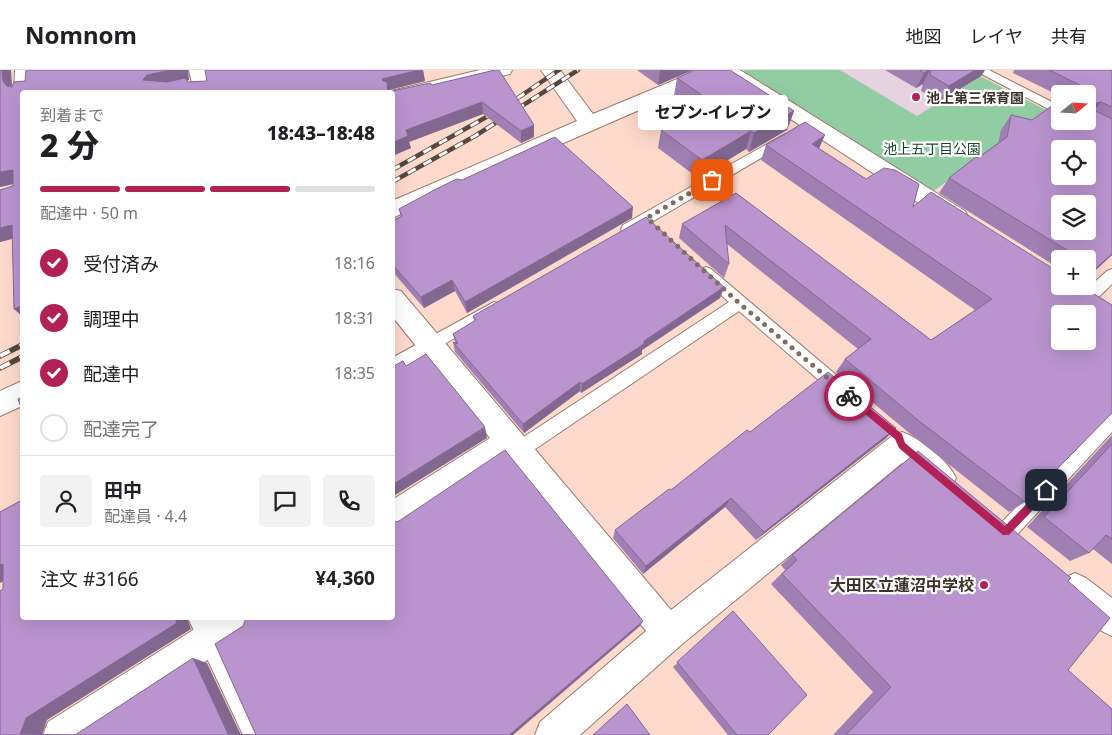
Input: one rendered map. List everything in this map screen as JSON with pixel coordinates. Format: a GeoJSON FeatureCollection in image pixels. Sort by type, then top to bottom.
{"type":"FeatureCollection","features":[{"type":"Feature","properties":{"kind":"street"},"geometry":{"type":"LineString","coordinates":[[24,70],[24,90]]}},
{"type":"Feature","properties":{"kind":"street"},"geometry":{"type":"LineString","coordinates":[[395,97],[503,70]]}},
{"type":"Feature","properties":{"kind":"street"},"geometry":{"type":"LineString","coordinates":[[550,70],[590,124]]}},
{"type":"Feature","properties":{"kind":"street"},"geometry":{"type":"LineString","coordinates":[[395,209],[562,144],[590,124],[714,70]]}},
{"type":"Feature","properties":{"kind":"street"},"geometry":{"type":"LineString","coordinates":[[727,70],[976,229]]}},
{"type":"Feature","properties":{"kind":"street"},"geometry":{"type":"LineString","coordinates":[[395,302],[669,633]]}},
{"type":"Feature","properties":{"kind":"street"},"geometry":{"type":"LineString","coordinates":[[0,404],[20,394]]}},
{"type":"Feature","properties":{"kind":"street"},"geometry":{"type":"LineString","coordinates":[[553,735],[896,438],[1112,619]]}},
{"type":"Feature","properties":{"kind":"street"},"geometry":{"type":"LineString","coordinates":[[395,516],[515,445]]}},
{"type":"Feature","properties":{"kind":"street"},"geometry":{"type":"LineString","coordinates":[[61,735],[204,628],[234,620]]}},
{"type":"Feature","properties":{"kind":"lane"},"geometry":{"type":"LineString","coordinates":[[980,70],[1051,106]]}},
{"type":"Feature","properties":{"kind":"lane"},"geometry":{"type":"LineString","coordinates":[[612,239],[810,123]]}},
{"type":"Feature","properties":{"kind":"lane"},"geometry":{"type":"LineString","coordinates":[[633,206],[661,232]]}},
{"type":"Feature","properties":{"kind":"lane"},"geometry":{"type":"LineString","coordinates":[[697,264],[739,303],[853,399]]}},
{"type":"Feature","properties":{"kind":"lane"},"geometry":{"type":"LineString","coordinates":[[1086,299],[1112,275]]}},
{"type":"Feature","properties":{"kind":"lane"},"geometry":{"type":"LineString","coordinates":[[395,365],[509,299]]}},
{"type":"Feature","properties":{"kind":"lane"},"geometry":{"type":"LineString","coordinates":[[515,445],[739,303]]}},
{"type":"Feature","properties":{"kind":"lane"},"geometry":{"type":"LineString","coordinates":[[1006,532],[1112,420]]}},
{"type":"Feature","properties":{"kind":"lane"},"geometry":{"type":"LineString","coordinates":[[204,628],[255,735]]}},
{"type":"Feature","properties":{"kind":"shaded area","name":"池上第三保育園"},"geometry":{"type":"Polygon","coordinates":[[[840,70],[959,70],[976,79],[917,116],[840,70]]]}},
{"type":"Feature","properties":{"kind":"green space","name":"池上五丁目公園"},"geometry":{"type":"Polygon","coordinates":[[[746,70],[840,70],[917,116],[980,76],[1048,111],[932,192],[741,72],[746,70]]]}},
{"type":"Feature","properties":{"kind":"building"},"geometry":{"type":"Polygon","coordinates":[[[0,70],[2,70],[3,81],[7,86],[12,87],[14,82],[25,81],[26,70],[171,70],[147,75],[143,80],[167,82],[185,78],[188,82],[207,81],[205,70],[419,70],[382,79],[387,82],[388,90],[20,90],[20,307],[14,309],[12,225],[0,228],[0,190],[13,186],[13,170],[0,172],[0,70]]]}},
{"type":"Feature","properties":{"kind":"building"},"geometry":{"type":"Polygon","coordinates":[[[495,70],[499,70],[534,125],[521,131],[482,102],[406,130],[408,136],[395,142],[395,90],[430,83],[432,85],[495,70]]]}},
{"type":"Feature","properties":{"kind":"building"},"geometry":{"type":"Polygon","coordinates":[[[695,70],[730,70],[794,111],[754,133],[751,131],[702,160],[661,130],[712,102],[677,78],[695,70]]]}},
{"type":"Feature","properties":{"kind":"building"},"geometry":{"type":"Polygon","coordinates":[[[931,70],[975,70],[949,86],[930,75],[931,70]]]}},
{"type":"Feature","properties":{"kind":"building"},"geometry":{"type":"Polygon","coordinates":[[[1049,70],[1112,70],[1112,107],[1101,102],[1096,103],[1096,85],[1080,85],[1049,70]]]}},
{"type":"Feature","properties":{"kind":"building"},"geometry":{"type":"Polygon","coordinates":[[[1051,106],[1051,130],[1096,130],[1096,111],[1112,119],[1112,254],[1096,268],[1096,250],[1067,250],[949,178],[976,157],[978,158],[1007,137],[1011,115],[1032,120],[1051,106]]]}},
{"type":"Feature","properties":{"kind":"building"},"geometry":{"type":"Polygon","coordinates":[[[805,122],[825,135],[812,144],[866,179],[884,168],[895,170],[919,184],[913,207],[931,192],[1051,267],[1051,295],[1096,295],[1112,305],[1112,413],[1025,502],[919,421],[845,359],[871,339],[725,225],[729,264],[682,224],[736,193],[931,340],[992,299],[766,145],[805,122]]]}},
{"type":"Feature","properties":{"kind":"building"},"geometry":{"type":"Polygon","coordinates":[[[555,137],[633,207],[465,302],[452,280],[421,297],[395,267],[395,220],[402,216],[399,209],[457,179],[462,180],[555,137]]]}},
{"type":"Feature","properties":{"kind":"building"},"geometry":{"type":"Polygon","coordinates":[[[646,217],[724,287],[644,341],[644,344],[582,384],[580,382],[523,424],[453,342],[458,344],[453,334],[476,320],[473,316],[646,217]]]}},
{"type":"Feature","properties":{"kind":"building"},"geometry":{"type":"Polygon","coordinates":[[[426,354],[485,427],[395,483],[395,365],[403,361],[406,366],[426,354]]]}},
{"type":"Feature","properties":{"kind":"building"},"geometry":{"type":"Polygon","coordinates":[[[828,372],[896,428],[764,532],[731,498],[646,566],[615,530],[669,489],[671,490],[747,430],[750,432],[828,372]]]}},
{"type":"Feature","properties":{"kind":"building"},"geometry":{"type":"Polygon","coordinates":[[[1112,444],[1112,539],[1106,535],[1089,553],[1044,517],[1112,444]]]}},
{"type":"Feature","properties":{"kind":"building"},"geometry":{"type":"Polygon","coordinates":[[[505,450],[643,621],[509,735],[256,735],[215,644],[243,626],[245,620],[395,620],[395,522],[505,450]]]}},
{"type":"Feature","properties":{"kind":"building"},"geometry":{"type":"Polygon","coordinates":[[[918,451],[1071,578],[1068,581],[1110,618],[1068,670],[1112,709],[1112,735],[846,735],[891,687],[782,574],[797,560],[792,555],[918,451]]]}},
{"type":"Feature","properties":{"kind":"building"},"geometry":{"type":"Polygon","coordinates":[[[20,501],[20,620],[176,620],[177,623],[26,718],[20,734],[75,735],[0,735],[0,591],[3,589],[3,564],[0,565],[0,512],[20,501]]]}},
{"type":"Feature","properties":{"kind":"building"},"geometry":{"type":"Polygon","coordinates":[[[733,611],[807,695],[768,735],[737,735],[677,662],[733,611]]]}},
{"type":"Feature","properties":{"kind":"building"},"geometry":{"type":"Polygon","coordinates":[[[193,658],[228,734],[256,735],[75,735],[193,658]]]}},
{"type":"Feature","properties":{"kind":"building"},"geometry":{"type":"Polygon","coordinates":[[[627,704],[650,735],[593,735],[627,704]]]}},
{"type":"Feature","properties":{"kind":"railway"},"geometry":{"type":"LineString","coordinates":[[395,168],[506,106],[559,70]]}},
{"type":"Feature","properties":{"kind":"railway"},"geometry":{"type":"LineString","coordinates":[[395,180],[475,136],[578,70]]}},
{"type":"Feature","properties":{"kind":"railway"},"geometry":{"type":"LineString","coordinates":[[0,356],[20,346]]}},
{"type":"Feature","properties":{"kind":"railway"},"geometry":{"type":"LineString","coordinates":[[0,368],[20,358]]}},
{"type":"Feature","properties":{"kind":"way so far"},"geometry":{"type":"LineString","coordinates":[[712,180],[647,218],[739,303],[849,396]]}},
{"type":"Feature","properties":{"kind":"place","name":"池上第三保育園"},"geometry":{"type":"Point","coordinates":[916,97]}},
{"type":"Feature","properties":{"kind":"place","name":"セブン-イレブン"},"geometry":{"type":"Point","coordinates":[712,180]}},
{"type":"Feature","properties":{"kind":"place","name":"大田区立蓮沼中学校"},"geometry":{"type":"Point","coordinates":[984,585]}},
{"type":"Feature","properties":{"kind":"route"},"geometry":{"type":"LineString","coordinates":[[849,396],[899,437],[902,445],[1006,532],[1046,490]]}}]}
